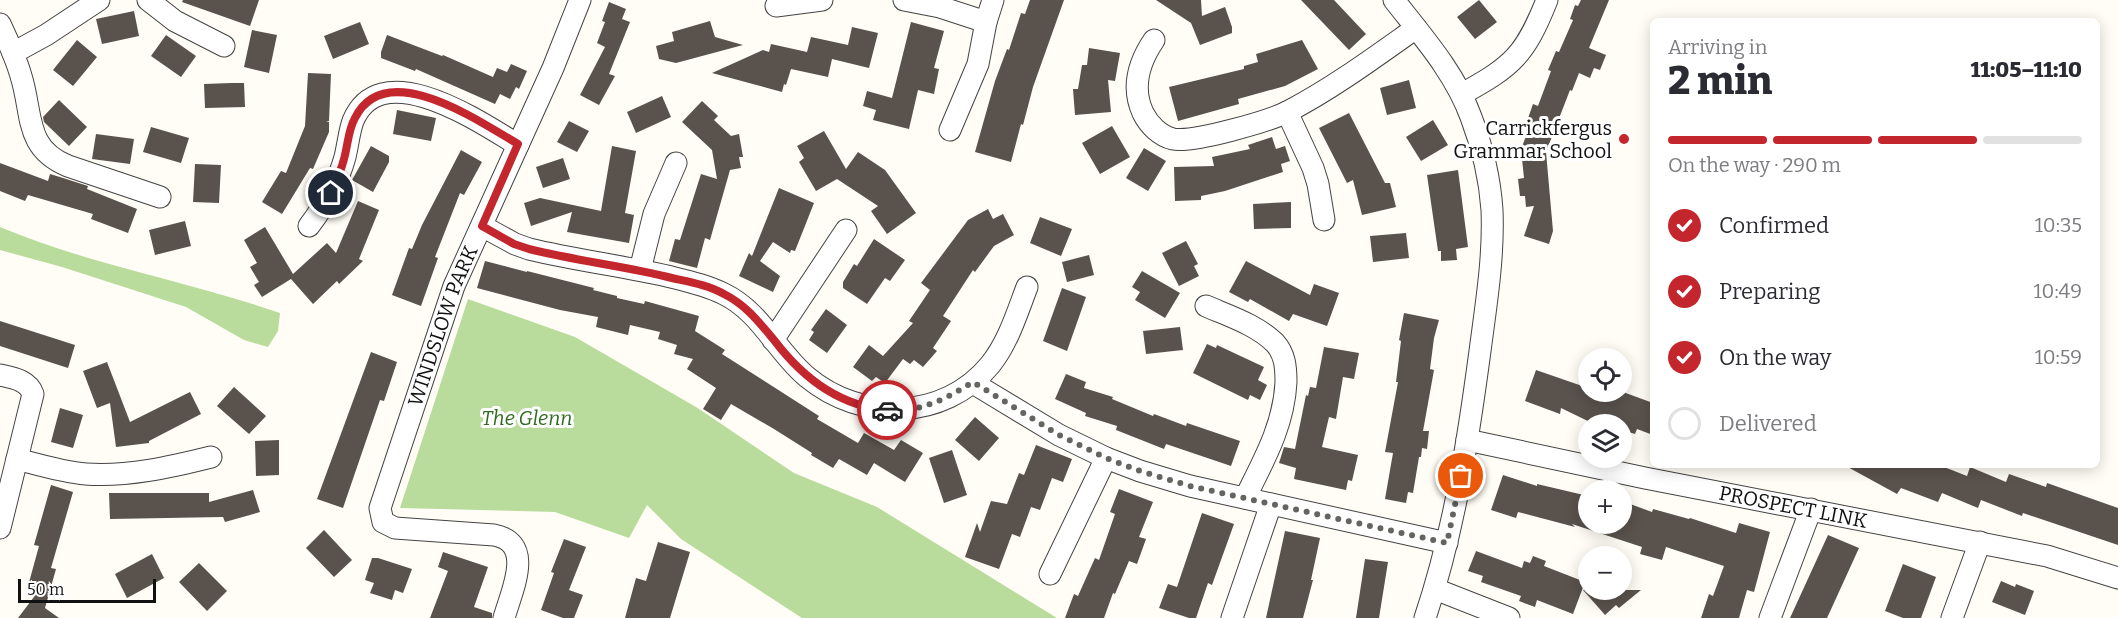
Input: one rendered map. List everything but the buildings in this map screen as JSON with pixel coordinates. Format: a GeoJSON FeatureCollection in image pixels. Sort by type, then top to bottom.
{"type":"FeatureCollection","features":[{"type":"Feature","properties":{"kind":"street"},"geometry":{"type":"LineString","coordinates":[[14,53],[99,0]]}},
{"type":"Feature","properties":{"kind":"street"},"geometry":{"type":"LineString","coordinates":[[148,0],[175,21],[224,46]]}},
{"type":"Feature","properties":{"kind":"street","name":"WINDSLOW PARK"},"geometry":{"type":"LineString","coordinates":[[504,618],[519,563],[518,553],[509,541],[494,535],[403,529],[385,524],[380,513],[381,503],[454,286],[553,68],[579,0]]}},
{"type":"Feature","properties":{"kind":"street"},"geometry":{"type":"LineString","coordinates":[[776,6],[822,0]]}},
{"type":"Feature","properties":{"kind":"street"},"geometry":{"type":"LineString","coordinates":[[904,0],[940,7],[986,22]]}},
{"type":"Feature","properties":{"kind":"street"},"geometry":{"type":"LineString","coordinates":[[950,130],[978,64],[993,0]]}},
{"type":"Feature","properties":{"kind":"street"},"geometry":{"type":"LineString","coordinates":[[1394,0],[1444,66],[1462,94],[1479,144],[1490,196],[1492,221],[1487,295],[1467,440],[1447,543],[1425,618]]}},
{"type":"Feature","properties":{"kind":"street"},"geometry":{"type":"LineString","coordinates":[[1462,94],[1494,76],[1514,61],[1530,37],[1547,0]]}},
{"type":"Feature","properties":{"kind":"street"},"geometry":{"type":"LineString","coordinates":[[0,24],[14,53],[22,79],[32,132],[45,152],[60,163],[160,196]]}},
{"type":"Feature","properties":{"kind":"street"},"geometry":{"type":"LineString","coordinates":[[1155,40],[1141,64],[1137,81],[1142,111],[1150,124],[1168,137],[1186,140],[1287,112],[1374,58],[1416,28]]}},
{"type":"Feature","properties":{"kind":"street"},"geometry":{"type":"LineString","coordinates":[[309,226],[331,193],[340,174],[355,117],[364,105],[377,96],[401,92],[441,102],[467,114],[518,144]]}},
{"type":"Feature","properties":{"kind":"street"},"geometry":{"type":"LineString","coordinates":[[1287,112],[1313,168],[1324,220]]}},
{"type":"Feature","properties":{"kind":"street"},"geometry":{"type":"LineString","coordinates":[[640,270],[654,214],[676,163]]}},
{"type":"Feature","properties":{"kind":"street"},"geometry":{"type":"LineString","coordinates":[[482,226],[514,244],[529,249],[640,270],[703,285],[724,294],[751,312],[797,368],[820,386],[849,401],[878,409],[904,410],[926,406],[947,398],[973,382],[996,357],[1007,337],[1027,287]]}},
{"type":"Feature","properties":{"kind":"street"},"geometry":{"type":"LineString","coordinates":[[773,340],[846,230]]}},
{"type":"Feature","properties":{"kind":"street"},"geometry":{"type":"LineString","coordinates":[[1206,306],[1263,334],[1276,344],[1284,357],[1285,396],[1280,424],[1268,454],[1245,498]]}},
{"type":"Feature","properties":{"kind":"street"},"geometry":{"type":"LineString","coordinates":[[0,375],[27,385],[33,394],[0,528]]}},
{"type":"Feature","properties":{"kind":"street"},"geometry":{"type":"LineString","coordinates":[[973,382],[1059,435],[1106,458],[1140,471],[1181,484],[1447,543]]}},
{"type":"Feature","properties":{"kind":"street","name":"PROSPECT LINK"},"geometry":{"type":"LineString","coordinates":[[1467,440],[1645,478],[2047,556],[2118,578]]}},
{"type":"Feature","properties":{"kind":"street"},"geometry":{"type":"LineString","coordinates":[[17,459],[74,472],[108,474],[181,465],[211,457]]}},
{"type":"Feature","properties":{"kind":"street"},"geometry":{"type":"LineString","coordinates":[[1050,574],[1106,458]]}},
{"type":"Feature","properties":{"kind":"street"},"geometry":{"type":"LineString","coordinates":[[1232,618],[1271,504]]}},
{"type":"Feature","properties":{"kind":"street"},"geometry":{"type":"LineString","coordinates":[[1770,618],[1811,509]]}},
{"type":"Feature","properties":{"kind":"street"},"geometry":{"type":"LineString","coordinates":[[1952,618],[1980,542]]}},
{"type":"Feature","properties":{"kind":"street"},"geometry":{"type":"LineString","coordinates":[[1435,590],[1509,618]]}},
{"type":"Feature","properties":{"kind":"green space"},"geometry":{"type":"Polygon","coordinates":[[[0,227],[69,252],[280,313],[278,331],[268,347],[244,340],[186,307],[62,267],[0,250],[0,227]]]}},
{"type":"Feature","properties":{"kind":"green space","name":"The Glenn"},"geometry":{"type":"Polygon","coordinates":[[[468,299],[575,337],[696,407],[794,473],[877,507],[1057,618],[802,618],[681,539],[647,505],[629,538],[555,512],[400,508],[468,299]]]}},
{"type":"Feature","properties":{"kind":"way so far"},"geometry":{"type":"LineString","coordinates":[[887,410],[926,406],[947,398],[973,382],[1059,435],[1106,458],[1140,471],[1190,486],[1447,543],[1461,476]]}},
{"type":"Feature","properties":{"kind":"place","name":"Carrickfergus Grammar School"},"geometry":{"type":"Point","coordinates":[1624,139]}},
{"type":"Feature","properties":{"kind":"route"},"geometry":{"type":"LineString","coordinates":[[331,193],[340,174],[355,117],[364,105],[377,96],[393,92],[441,102],[467,114],[518,144],[482,226],[514,244],[529,249],[640,270],[703,285],[724,294],[751,312],[808,378],[849,401],[887,410]]}}]}
